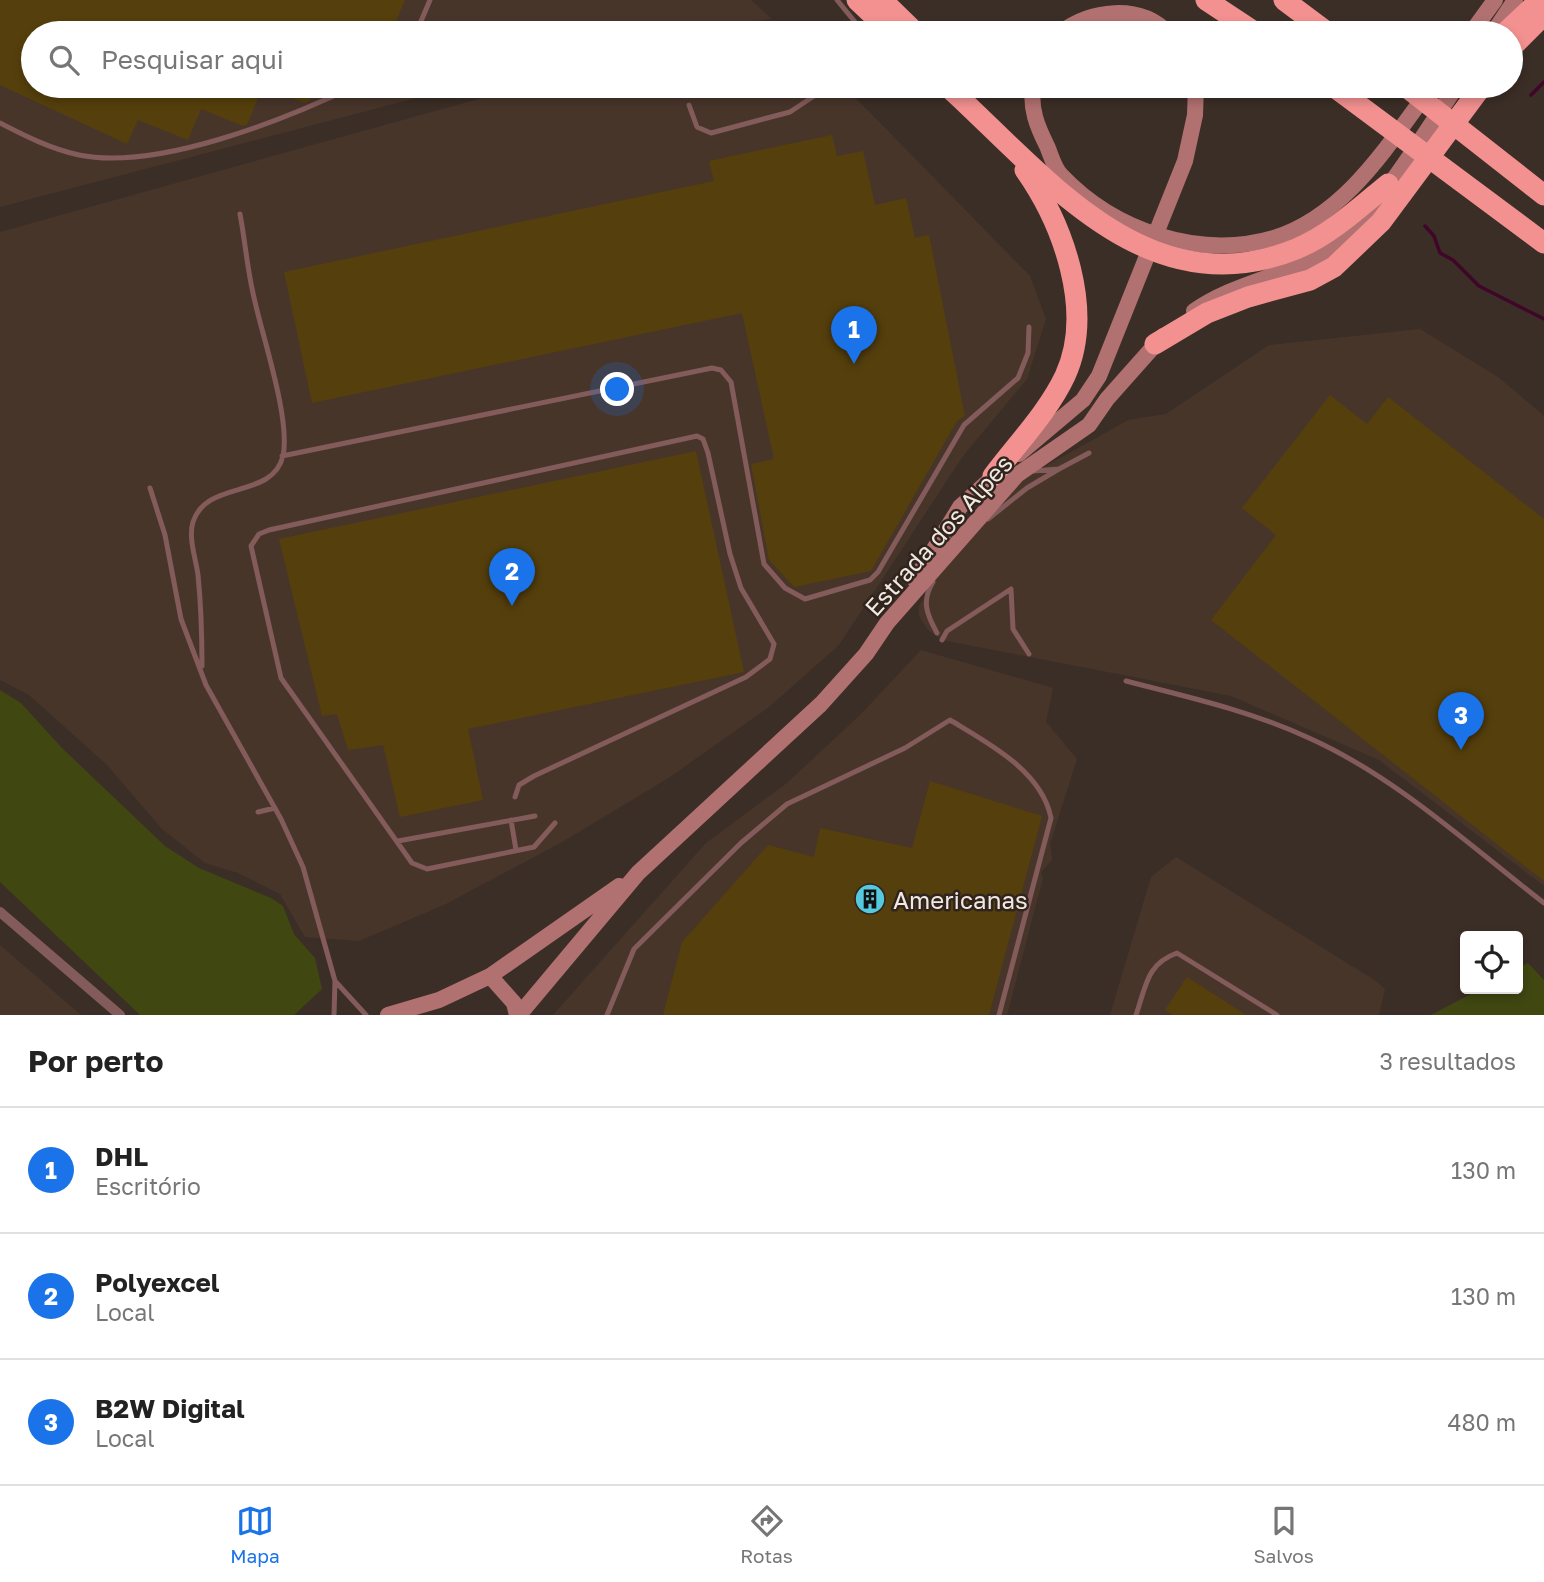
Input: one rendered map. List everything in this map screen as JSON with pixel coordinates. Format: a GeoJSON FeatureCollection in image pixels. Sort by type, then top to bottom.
{"type":"FeatureCollection","features":[{"type":"Feature","properties":{"kind":"highway"},"geometry":{"type":"LineString","coordinates":[[858,0],[880,21]]}},
{"type":"Feature","properties":{"kind":"highway"},"geometry":{"type":"LineString","coordinates":[[881,0],[903,21]]}},
{"type":"Feature","properties":{"kind":"highway"},"geometry":{"type":"LineString","coordinates":[[1200,0],[1238,21]]}},
{"type":"Feature","properties":{"kind":"highway"},"geometry":{"type":"LineString","coordinates":[[1284,0],[1312,21]]}},
{"type":"Feature","properties":{"kind":"highway"},"geometry":{"type":"LineString","coordinates":[[1518,21],[1540,0]]}},
{"type":"Feature","properties":{"kind":"highway"},"geometry":{"type":"LineString","coordinates":[[1523,36],[1544,15]]}},
{"type":"Feature","properties":{"kind":"highway"},"geometry":{"type":"LineString","coordinates":[[965,98],[1084,214],[1127,241],[1166,257],[1206,262],[1249,261],[1296,249],[1331,229],[1388,184]]}},
{"type":"Feature","properties":{"kind":"highway"},"geometry":{"type":"LineString","coordinates":[[968,98],[1059,173]]}},
{"type":"Feature","properties":{"kind":"highway"},"geometry":{"type":"LineString","coordinates":[[1350,98],[1544,243]]}},
{"type":"Feature","properties":{"kind":"highway"},"geometry":{"type":"LineString","coordinates":[[1421,98],[1544,192]]}},
{"type":"Feature","properties":{"kind":"highway"},"geometry":{"type":"LineString","coordinates":[[1155,344],[1207,313],[1248,296],[1310,280],[1334,267],[1381,222],[1473,98]]}},
{"type":"Feature","properties":{"kind":"highway"},"geometry":{"type":"LineString","coordinates":[[993,476],[1045,409],[1065,376],[1076,328],[1069,266],[1055,222],[1039,191],[997,131]]}},
{"type":"Feature","properties":{"kind":"main road"},"geometry":{"type":"LineString","coordinates":[[1480,21],[1495,0]]}},
{"type":"Feature","properties":{"kind":"main road"},"geometry":{"type":"LineString","coordinates":[[1501,21],[1516,0]]}},
{"type":"Feature","properties":{"kind":"main road"},"geometry":{"type":"LineString","coordinates":[[1081,21],[1124,13],[1150,21]]}},
{"type":"Feature","properties":{"kind":"main road"},"geometry":{"type":"LineString","coordinates":[[1034,98],[1035,123],[1059,173],[1104,211],[1135,229],[1201,245],[1231,245],[1275,237],[1311,220],[1340,200],[1361,179],[1423,98]]}},
{"type":"Feature","properties":{"kind":"main road"},"geometry":{"type":"LineString","coordinates":[[887,623],[960,507],[1083,400],[1099,376],[1173,194],[1193,130],[1195,98]]}},
{"type":"Feature","properties":{"kind":"main road","name":"Estrada dos Alpes"},"geometry":{"type":"LineString","coordinates":[[518,1015],[638,873],[821,704],[866,654],[887,623],[1017,475],[1089,425],[1155,344],[1177,323],[1226,292],[1325,252],[1356,226],[1449,98]]}},
{"type":"Feature","properties":{"kind":"main road","name":"Estrada dos Alpes"},"geometry":{"type":"LineString","coordinates":[[388,1015],[408,1012],[490,976],[638,873]]}},
{"type":"Feature","properties":{"kind":"main road"},"geometry":{"type":"LineString","coordinates":[[490,976],[514,1003],[518,1015]]}},
{"type":"Feature","properties":{"kind":"street"},"geometry":{"type":"LineString","coordinates":[[0,912],[120,1015]]}},
{"type":"Feature","properties":{"kind":"lane"},"geometry":{"type":"LineString","coordinates":[[421,21],[430,0]]}},
{"type":"Feature","properties":{"kind":"lane"},"geometry":{"type":"LineString","coordinates":[[837,0],[854,21]]}},
{"type":"Feature","properties":{"kind":"lane"},"geometry":{"type":"LineString","coordinates":[[0,123],[36,141],[80,155],[135,155],[221,138],[324,98]]}},
{"type":"Feature","properties":{"kind":"lane"},"geometry":{"type":"LineString","coordinates":[[689,105],[697,127],[711,133],[790,113],[812,98]]}},
{"type":"Feature","properties":{"kind":"lane"},"geometry":{"type":"LineString","coordinates":[[202,669],[202,619],[193,523],[202,507],[215,495],[264,480],[275,471],[282,456],[281,414],[252,291],[240,214]]}},
{"type":"Feature","properties":{"kind":"lane"},"geometry":{"type":"LineString","coordinates":[[282,456],[712,368],[722,370],[731,382],[764,564],[785,588],[805,598],[870,580],[878,572],[964,425],[1018,378],[1028,353],[1029,327]]}},
{"type":"Feature","properties":{"kind":"lane"},"geometry":{"type":"LineString","coordinates":[[515,797],[519,785],[534,776],[746,677],[770,659],[774,643],[741,588],[730,554],[704,439],[697,436],[269,530],[253,540],[251,546],[281,678],[412,863],[427,869],[538,844],[555,822]]}},
{"type":"Feature","properties":{"kind":"lane"},"geometry":{"type":"LineString","coordinates":[[937,634],[926,604],[926,592],[958,547],[1027,488],[1089,453]]}},
{"type":"Feature","properties":{"kind":"lane"},"geometry":{"type":"LineString","coordinates":[[1017,475],[1047,468],[1059,469]]}},
{"type":"Feature","properties":{"kind":"lane"},"geometry":{"type":"LineString","coordinates":[[150,488],[164,536],[181,619],[214,701],[275,808],[303,867],[335,981],[334,1015]]}},
{"type":"Feature","properties":{"kind":"lane"},"geometry":{"type":"LineString","coordinates":[[942,640],[947,631],[1011,589],[1013,629],[1029,654]]}},
{"type":"Feature","properties":{"kind":"lane"},"geometry":{"type":"LineString","coordinates":[[1126,681],[1236,710],[1310,738],[1395,787],[1544,903]]}},
{"type":"Feature","properties":{"kind":"lane"},"geometry":{"type":"LineString","coordinates":[[607,1015],[634,949],[741,844],[787,804],[905,748],[950,720],[1000,750],[1040,790],[1051,818],[999,1015]]}},
{"type":"Feature","properties":{"kind":"lane"},"geometry":{"type":"LineString","coordinates":[[258,812],[275,808]]}},
{"type":"Feature","properties":{"kind":"lane"},"geometry":{"type":"LineString","coordinates":[[398,841],[536,816]]}},
{"type":"Feature","properties":{"kind":"lane"},"geometry":{"type":"LineString","coordinates":[[511,820],[516,850]]}},
{"type":"Feature","properties":{"kind":"lane"},"geometry":{"type":"LineString","coordinates":[[1136,1015],[1153,969],[1161,959],[1177,953],[1278,1015]]}},
{"type":"Feature","properties":{"kind":"lane"},"geometry":{"type":"LineString","coordinates":[[335,981],[366,1015]]}},
{"type":"Feature","properties":{"kind":"shaded area"},"geometry":{"type":"Polygon","coordinates":[[[0,0],[751,0],[772,19],[21,21],[21,98],[416,98],[0,207],[0,0]]]}},
{"type":"Feature","properties":{"kind":"shaded area"},"geometry":{"type":"Polygon","coordinates":[[[482,98],[856,98],[1030,276],[1046,319],[1027,379],[963,456],[839,645],[769,707],[670,777],[564,841],[446,904],[359,941],[305,937],[280,894],[238,873],[205,863],[162,829],[107,765],[29,695],[0,680],[0,232],[482,98]]]}},
{"type":"Feature","properties":{"kind":"shaded area"},"geometry":{"type":"Polygon","coordinates":[[[1420,329],[1498,377],[1544,416],[1544,886],[1379,760],[1231,696],[942,640],[928,630],[919,616],[919,606],[960,536],[1016,483],[1128,420],[1166,414],[1269,345],[1420,329]]]}},
{"type":"Feature","properties":{"kind":"shaded area"},"geometry":{"type":"Polygon","coordinates":[[[921,650],[1053,688],[1046,722],[1077,759],[1050,844],[1052,860],[1041,872],[1043,878],[1007,1015],[553,1015],[706,843],[787,783],[861,714],[921,650]]]}},
{"type":"Feature","properties":{"kind":"shaded area"},"geometry":{"type":"Polygon","coordinates":[[[1176,857],[1376,981],[1385,989],[1379,1015],[1110,1015],[1151,877],[1176,857]]]}},
{"type":"Feature","properties":{"kind":"shaded area"},"geometry":{"type":"Polygon","coordinates":[[[0,945],[81,1015],[0,1015],[0,945]]]}},
{"type":"Feature","properties":{"kind":"green space"},"geometry":{"type":"Polygon","coordinates":[[[0,690],[21,703],[62,748],[165,846],[199,868],[271,898],[283,906],[294,934],[315,958],[322,989],[294,1015],[140,1015],[0,882],[0,690]]]}},
{"type":"Feature","properties":{"kind":"green space"},"geometry":{"type":"Polygon","coordinates":[[[1528,963],[1544,980],[1544,1015],[1431,1015],[1471,994],[1523,994],[1523,966],[1528,963]]]}},
{"type":"Feature","properties":{"kind":"building"},"geometry":{"type":"Polygon","coordinates":[[[0,0],[405,0],[396,21],[21,21],[21,95],[0,85],[0,0]]]}},
{"type":"Feature","properties":{"kind":"building"},"geometry":{"type":"Polygon","coordinates":[[[28,98],[258,98],[247,125],[243,126],[201,109],[188,140],[138,120],[127,144],[28,98]]]}},
{"type":"Feature","properties":{"kind":"building"},"geometry":{"type":"Polygon","coordinates":[[[292,98],[310,98],[304,103],[292,98]]]}},
{"type":"Feature","properties":{"kind":"building"},"geometry":{"type":"Polygon","coordinates":[[[832,135],[837,156],[863,151],[875,205],[906,198],[915,238],[929,235],[965,416],[957,421],[871,571],[794,587],[769,560],[751,464],[774,459],[742,313],[312,403],[284,272],[714,181],[709,161],[832,135]]]}},
{"type":"Feature","properties":{"kind":"building"},"geometry":{"type":"Polygon","coordinates":[[[1330,395],[1367,424],[1388,397],[1544,519],[1544,881],[1211,620],[1276,535],[1242,508],[1330,395]]]}},
{"type":"Feature","properties":{"kind":"building"},"geometry":{"type":"Polygon","coordinates":[[[696,451],[744,672],[468,729],[483,800],[400,817],[383,745],[348,750],[337,714],[322,716],[279,539],[696,451]]]}},
{"type":"Feature","properties":{"kind":"building","name":"Americanas"},"geometry":{"type":"Polygon","coordinates":[[[930,781],[1042,816],[989,1015],[663,1015],[682,942],[768,845],[814,857],[820,828],[912,848],[930,781]]]}},
{"type":"Feature","properties":{"kind":"building"},"geometry":{"type":"Polygon","coordinates":[[[1187,977],[1246,1015],[1173,1015],[1165,1010],[1187,977]]]}},
{"type":"Feature","properties":{"kind":"waterway"},"geometry":{"type":"LineString","coordinates":[[1531,95],[1544,82]]}},
{"type":"Feature","properties":{"kind":"waterway"},"geometry":{"type":"LineString","coordinates":[[1425,226],[1434,236],[1440,253],[1453,260],[1479,286],[1544,319]]}},
{"type":"Feature","properties":{"kind":"place","name":"DHL"},"geometry":{"type":"Point","coordinates":[854,364]}},
{"type":"Feature","properties":{"kind":"place","name":"Polyexcel"},"geometry":{"type":"Point","coordinates":[512,606]}},
{"type":"Feature","properties":{"kind":"place","name":"B2W Digital"},"geometry":{"type":"Point","coordinates":[1461,750]}},
{"type":"Feature","properties":{"kind":"place","name":"Americanas"},"geometry":{"type":"Point","coordinates":[870,899]}}]}
